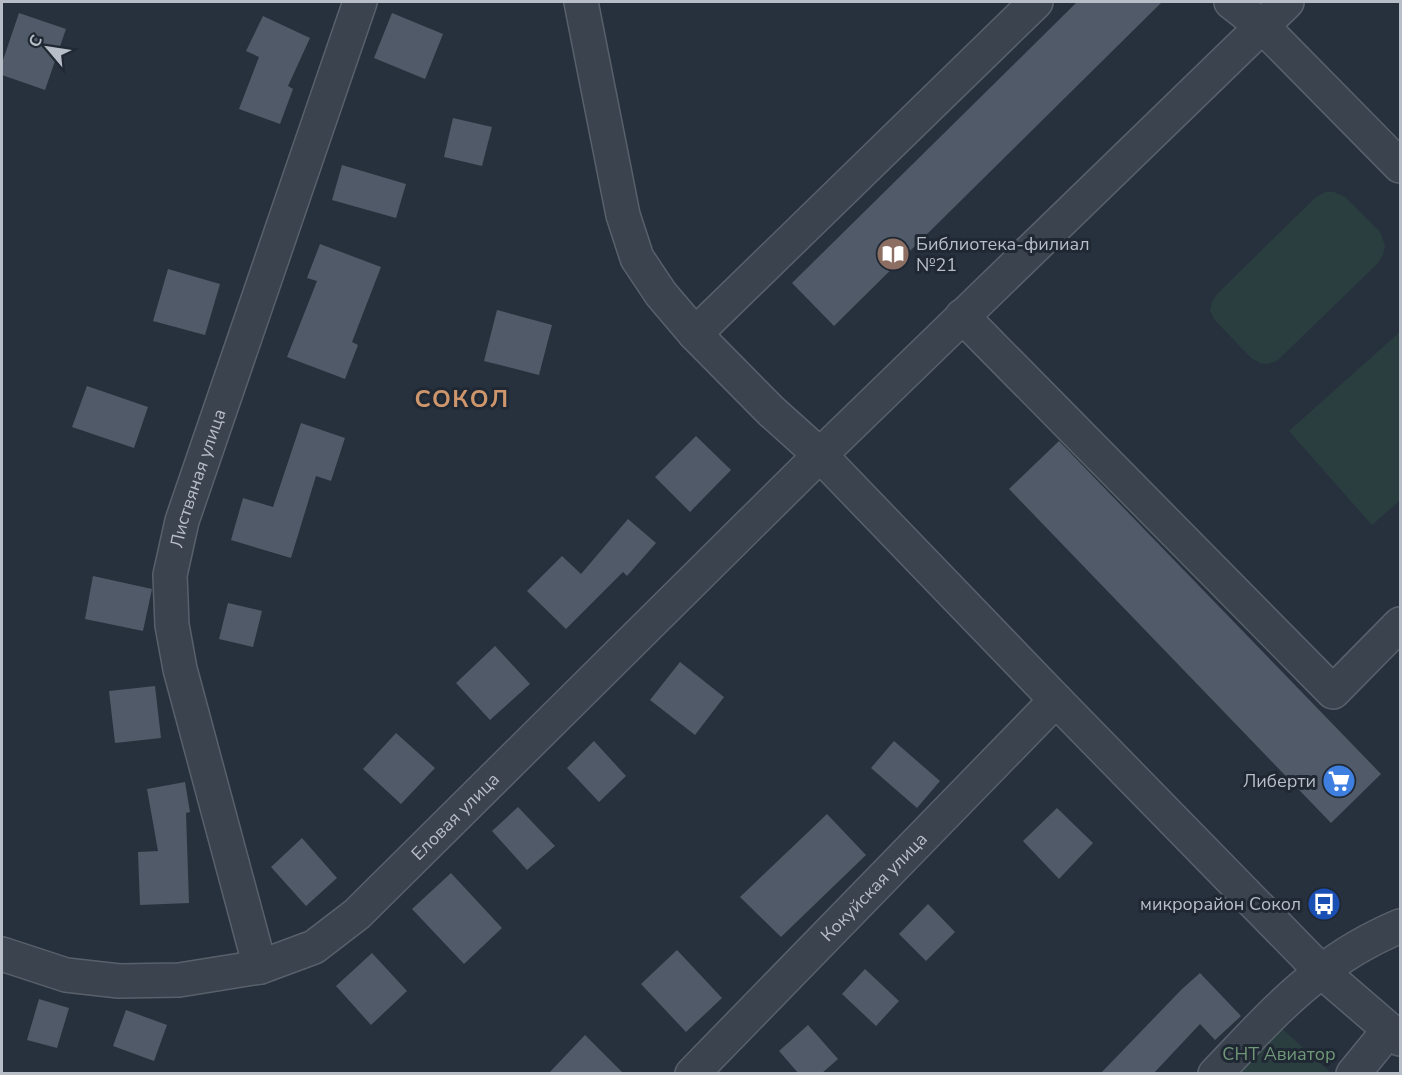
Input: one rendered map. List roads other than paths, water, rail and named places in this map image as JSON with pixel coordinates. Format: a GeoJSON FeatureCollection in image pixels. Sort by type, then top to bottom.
{"type":"FeatureCollection","features":[{"type":"Feature","properties":{"kind":"street","name":"Листвяная улица"},"geometry":{"type":"LineString","coordinates":[[260,968],[180,669],[172,625],[170,575],[186,510],[360,2]]}},
{"type":"Feature","properties":{"kind":"street"},"geometry":{"type":"LineString","coordinates":[[581,2],[623,215],[637,258],[661,294],[695,334],[771,411],[820,455],[1321,971],[1395,1034],[1353,1074]]}},
{"type":"Feature","properties":{"kind":"street"},"geometry":{"type":"LineString","coordinates":[[695,334],[1036,2]]}},
{"type":"Feature","properties":{"kind":"street"},"geometry":{"type":"LineString","coordinates":[[1232,2],[1263,27],[1401,166]]}},
{"type":"Feature","properties":{"kind":"street","name":"Еловая улица"},"geometry":{"type":"LineString","coordinates":[[2,954],[66,975],[119,981],[179,980],[260,968],[314,947],[357,914],[820,455],[1287,2]]}},
{"type":"Feature","properties":{"kind":"street"},"geometry":{"type":"LineString","coordinates":[[963,316],[1333,692],[1401,624]]}},
{"type":"Feature","properties":{"kind":"street","name":"Кокуйская улица"},"geometry":{"type":"LineString","coordinates":[[692,1074],[1056,700]]}},
{"type":"Feature","properties":{"kind":"street"},"geometry":{"type":"LineString","coordinates":[[1215,1074],[1279,1008],[1321,971],[1356,948],[1401,926]]}},
{"type":"Feature","properties":{"kind":"place","name":"Библиотека-филиал №21"},"geometry":{"type":"Point","coordinates":[893,254]}},
{"type":"Feature","properties":{"kind":"place","name":"Либерти"},"geometry":{"type":"Point","coordinates":[1339,781]}},
{"type":"Feature","properties":{"kind":"place","name":"микрорайон Сокол"},"geometry":{"type":"Point","coordinates":[1324,904]}},
{"type":"Feature","properties":{"kind":"district","name":"СОКОЛ"},"geometry":{"type":"Point","coordinates":[462,399]}},
{"type":"Feature","properties":{"kind":"park label","name":"СНТ Авиатор"},"geometry":{"type":"Point","coordinates":[1279,1054]}}]}
